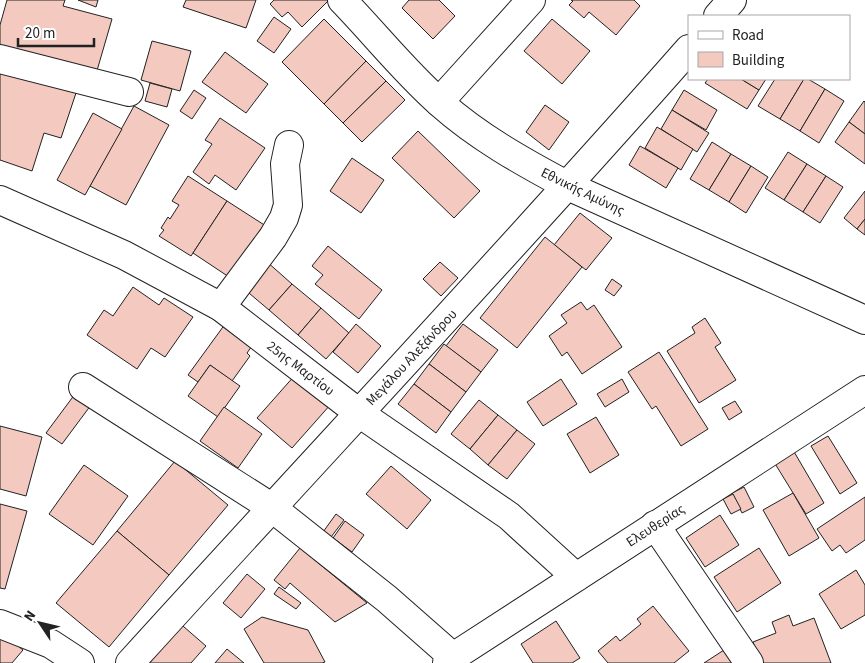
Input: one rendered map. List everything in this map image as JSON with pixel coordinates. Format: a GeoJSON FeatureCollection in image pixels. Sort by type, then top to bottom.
{"type":"FeatureCollection","features":[{"type":"Feature","properties":{"kind":"street","name":"Εθνικής Αμύνης"},"geometry":{"type":"LineString","coordinates":[[342,0],[439,102],[463,122],[522,161],[568,186],[865,320]]}},
{"type":"Feature","properties":{"kind":"street"},"geometry":{"type":"LineString","coordinates":[[439,102],[531,0]]}},
{"type":"Feature","properties":{"kind":"street"},"geometry":{"type":"LineString","coordinates":[[719,15],[732,0]]}},
{"type":"Feature","properties":{"kind":"street","name":"Μεγάλου Αλεξάνδρου"},"geometry":{"type":"LineString","coordinates":[[130,663],[271,507],[568,186],[688,50]]}},
{"type":"Feature","properties":{"kind":"street"},"geometry":{"type":"LineString","coordinates":[[0,60],[129,92]]}},
{"type":"Feature","properties":{"kind":"street"},"geometry":{"type":"LineString","coordinates":[[221,307],[273,237],[284,218],[288,205],[285,164],[289,145]]}},
{"type":"Feature","properties":{"kind":"street","name":"25ης Μαρτίου"},"geometry":{"type":"LineString","coordinates":[[0,200],[124,255],[221,307],[359,413],[509,516],[576,577]]}},
{"type":"Feature","properties":{"kind":"street"},"geometry":{"type":"LineString","coordinates":[[83,386],[271,507],[387,599],[450,660]]}},
{"type":"Feature","properties":{"kind":"street","name":"Ελευθερίας"},"geometry":{"type":"LineString","coordinates":[[450,660],[865,390]]}},
{"type":"Feature","properties":{"kind":"street"},"geometry":{"type":"LineString","coordinates":[[655,525],[749,663]]}},
{"type":"Feature","properties":{"kind":"street"},"geometry":{"type":"LineString","coordinates":[[0,624],[43,654],[80,663]]}},
{"type":"Feature","properties":{"kind":"building"},"geometry":{"type":"Polygon","coordinates":[[[7,0],[65,0],[63,6],[112,19],[96,74],[0,48],[0,25],[7,0]]]}},
{"type":"Feature","properties":{"kind":"building"},"geometry":{"type":"Polygon","coordinates":[[[78,0],[98,0],[96,7],[78,0]]]}},
{"type":"Feature","properties":{"kind":"building"},"geometry":{"type":"Polygon","coordinates":[[[186,0],[256,0],[246,28],[183,7],[186,0]]]}},
{"type":"Feature","properties":{"kind":"building"},"geometry":{"type":"Polygon","coordinates":[[[274,0],[329,0],[302,27],[288,12],[282,17],[270,4],[274,0]]]}},
{"type":"Feature","properties":{"kind":"building"},"geometry":{"type":"Polygon","coordinates":[[[409,0],[439,0],[455,16],[433,39],[402,8],[409,0]]]}},
{"type":"Feature","properties":{"kind":"building"},"geometry":{"type":"Polygon","coordinates":[[[571,0],[634,0],[640,6],[616,35],[589,12],[584,18],[569,5],[573,1],[571,0]]]}},
{"type":"Feature","properties":{"kind":"building"},"geometry":{"type":"Polygon","coordinates":[[[274,17],[291,29],[274,53],[257,41],[274,17]]]}},
{"type":"Feature","properties":{"kind":"building"},"geometry":{"type":"Polygon","coordinates":[[[324,19],[366,61],[324,104],[282,62],[324,19]]]}},
{"type":"Feature","properties":{"kind":"building"},"geometry":{"type":"Polygon","coordinates":[[[552,19],[590,51],[562,84],[524,51],[552,19]]]}},
{"type":"Feature","properties":{"kind":"building"},"geometry":{"type":"Polygon","coordinates":[[[152,41],[191,51],[180,91],[141,80],[152,41]]]}},
{"type":"Feature","properties":{"kind":"building"},"geometry":{"type":"Polygon","coordinates":[[[225,52],[268,84],[246,113],[202,82],[225,52]]]}},
{"type":"Feature","properties":{"kind":"building"},"geometry":{"type":"Polygon","coordinates":[[[366,61],[386,81],[343,123],[324,104],[366,61]]]}},
{"type":"Feature","properties":{"kind":"building"},"geometry":{"type":"Polygon","coordinates":[[[0,62],[78,87],[61,138],[44,133],[32,171],[0,160],[0,62]]]}},
{"type":"Feature","properties":{"kind":"building"},"geometry":{"type":"Polygon","coordinates":[[[707,80],[743,80],[759,90],[747,109],[705,83],[707,80]]]}},
{"type":"Feature","properties":{"kind":"building"},"geometry":{"type":"Polygon","coordinates":[[[743,80],[765,80],[759,90],[743,80]]]}},
{"type":"Feature","properties":{"kind":"building"},"geometry":{"type":"Polygon","coordinates":[[[774,80],[803,80],[780,119],[758,106],[774,80]]]}},
{"type":"Feature","properties":{"kind":"building"},"geometry":{"type":"Polygon","coordinates":[[[803,80],[810,80],[825,89],[800,131],[780,119],[803,80]]]}},
{"type":"Feature","properties":{"kind":"building"},"geometry":{"type":"Polygon","coordinates":[[[386,81],[405,100],[362,142],[343,123],[386,81]]]}},
{"type":"Feature","properties":{"kind":"building"},"geometry":{"type":"Polygon","coordinates":[[[150,83],[172,89],[167,107],[145,101],[150,83]]]}},
{"type":"Feature","properties":{"kind":"building"},"geometry":{"type":"Polygon","coordinates":[[[825,89],[844,101],[819,143],[800,131],[825,89]]]}},
{"type":"Feature","properties":{"kind":"building"},"geometry":{"type":"Polygon","coordinates":[[[194,90],[206,98],[192,119],[180,111],[194,90]]]}},
{"type":"Feature","properties":{"kind":"building"},"geometry":{"type":"Polygon","coordinates":[[[684,90],[717,110],[706,130],[672,110],[684,90]]]}},
{"type":"Feature","properties":{"kind":"building"},"geometry":{"type":"Polygon","coordinates":[[[865,102],[865,134],[849,122],[865,102]]]}},
{"type":"Feature","properties":{"kind":"building"},"geometry":{"type":"Polygon","coordinates":[[[545,105],[569,122],[549,150],[526,132],[545,105]]]}},
{"type":"Feature","properties":{"kind":"building"},"geometry":{"type":"Polygon","coordinates":[[[134,106],[169,125],[126,205],[90,186],[134,106]]]}},
{"type":"Feature","properties":{"kind":"building"},"geometry":{"type":"Polygon","coordinates":[[[672,110],[709,133],[697,152],[661,129],[672,110]]]}},
{"type":"Feature","properties":{"kind":"building"},"geometry":{"type":"Polygon","coordinates":[[[93,113],[122,129],[85,195],[57,180],[93,113]]]}},
{"type":"Feature","properties":{"kind":"building"},"geometry":{"type":"Polygon","coordinates":[[[220,118],[265,148],[236,190],[215,175],[209,184],[193,172],[212,144],[205,140],[220,118]]]}},
{"type":"Feature","properties":{"kind":"building"},"geometry":{"type":"Polygon","coordinates":[[[849,122],[865,134],[865,164],[835,142],[849,122]]]}},
{"type":"Feature","properties":{"kind":"building"},"geometry":{"type":"Polygon","coordinates":[[[657,127],[693,149],[681,170],[645,148],[657,127]]]}},
{"type":"Feature","properties":{"kind":"building"},"geometry":{"type":"Polygon","coordinates":[[[418,131],[480,191],[454,218],[392,158],[418,131]]]}},
{"type":"Feature","properties":{"kind":"building"},"geometry":{"type":"Polygon","coordinates":[[[712,142],[731,154],[709,190],[690,179],[712,142]]]}},
{"type":"Feature","properties":{"kind":"building"},"geometry":{"type":"Polygon","coordinates":[[[640,146],[678,168],[666,188],[629,165],[640,146]]]}},
{"type":"Feature","properties":{"kind":"building"},"geometry":{"type":"Polygon","coordinates":[[[788,152],[807,164],[784,200],[765,188],[788,152]]]}},
{"type":"Feature","properties":{"kind":"building"},"geometry":{"type":"Polygon","coordinates":[[[731,154],[751,166],[729,202],[709,190],[731,154]]]}},
{"type":"Feature","properties":{"kind":"building"},"geometry":{"type":"Polygon","coordinates":[[[352,158],[384,180],[361,213],[330,191],[352,158]]]}},
{"type":"Feature","properties":{"kind":"building"},"geometry":{"type":"Polygon","coordinates":[[[807,164],[826,176],[803,212],[784,200],[807,164]]]}},
{"type":"Feature","properties":{"kind":"building"},"geometry":{"type":"Polygon","coordinates":[[[751,166],[768,177],[746,213],[729,202],[751,166]]]}},
{"type":"Feature","properties":{"kind":"building"},"geometry":{"type":"Polygon","coordinates":[[[188,176],[227,201],[191,256],[159,236],[164,230],[161,228],[168,217],[170,219],[179,205],[172,201],[188,176]]]}},
{"type":"Feature","properties":{"kind":"building"},"geometry":{"type":"Polygon","coordinates":[[[826,176],[843,187],[820,223],[803,212],[826,176]]]}},
{"type":"Feature","properties":{"kind":"building"},"geometry":{"type":"Polygon","coordinates":[[[865,191],[865,219],[857,229],[844,218],[865,191]]]}},
{"type":"Feature","properties":{"kind":"building"},"geometry":{"type":"Polygon","coordinates":[[[227,201],[269,228],[235,281],[193,253],[227,201]]]}},
{"type":"Feature","properties":{"kind":"building"},"geometry":{"type":"Polygon","coordinates":[[[580,213],[612,238],[586,270],[554,245],[580,213]]]}},
{"type":"Feature","properties":{"kind":"building"},"geometry":{"type":"Polygon","coordinates":[[[865,219],[865,235],[857,229],[865,219]]]}},
{"type":"Feature","properties":{"kind":"building"},"geometry":{"type":"Polygon","coordinates":[[[545,237],[582,267],[517,348],[480,318],[545,237]]]}},
{"type":"Feature","properties":{"kind":"building"},"geometry":{"type":"Polygon","coordinates":[[[328,246],[382,290],[359,319],[315,284],[323,275],[312,266],[328,246]]]}},
{"type":"Feature","properties":{"kind":"building"},"geometry":{"type":"Polygon","coordinates":[[[266,261],[292,284],[269,310],[243,288],[266,261]]]}},
{"type":"Feature","properties":{"kind":"building"},"geometry":{"type":"Polygon","coordinates":[[[440,262],[458,278],[441,296],[423,279],[440,262]]]}},
{"type":"Feature","properties":{"kind":"building"},"geometry":{"type":"Polygon","coordinates":[[[612,279],[622,286],[614,296],[605,290],[612,279]]]}},
{"type":"Feature","properties":{"kind":"building"},"geometry":{"type":"Polygon","coordinates":[[[292,284],[321,308],[298,335],[269,310],[292,284]]]}},
{"type":"Feature","properties":{"kind":"building"},"geometry":{"type":"Polygon","coordinates":[[[133,287],[159,305],[164,298],[193,317],[165,357],[151,348],[137,369],[87,335],[104,310],[113,316],[133,287]]]}},
{"type":"Feature","properties":{"kind":"building"},"geometry":{"type":"Polygon","coordinates":[[[581,302],[587,310],[594,305],[622,347],[582,374],[567,352],[562,356],[549,336],[567,323],[561,315],[581,302]]]}},
{"type":"Feature","properties":{"kind":"building"},"geometry":{"type":"Polygon","coordinates":[[[321,308],[349,333],[326,359],[298,335],[321,308]]]}},
{"type":"Feature","properties":{"kind":"building"},"geometry":{"type":"Polygon","coordinates":[[[705,318],[721,343],[715,347],[736,380],[699,403],[667,351],[695,333],[692,327],[705,318]]]}},
{"type":"Feature","properties":{"kind":"building"},"geometry":{"type":"Polygon","coordinates":[[[228,320],[256,340],[247,353],[250,356],[232,381],[210,365],[198,382],[188,375],[228,320]]]}},
{"type":"Feature","properties":{"kind":"building"},"geometry":{"type":"Polygon","coordinates":[[[356,324],[381,346],[358,373],[333,352],[356,324]]]}},
{"type":"Feature","properties":{"kind":"building"},"geometry":{"type":"Polygon","coordinates":[[[463,324],[498,350],[481,372],[446,346],[463,324]]]}},
{"type":"Feature","properties":{"kind":"building"},"geometry":{"type":"Polygon","coordinates":[[[444,344],[481,372],[466,392],[429,364],[444,344]]]}},
{"type":"Feature","properties":{"kind":"building"},"geometry":{"type":"Polygon","coordinates":[[[659,352],[708,429],[681,446],[656,406],[652,409],[628,372],[659,352]]]}},
{"type":"Feature","properties":{"kind":"building"},"geometry":{"type":"Polygon","coordinates":[[[429,364],[466,392],[451,412],[414,384],[429,364]]]}},
{"type":"Feature","properties":{"kind":"building"},"geometry":{"type":"Polygon","coordinates":[[[210,365],[240,386],[218,417],[188,396],[210,365]]]}},
{"type":"Feature","properties":{"kind":"building"},"geometry":{"type":"Polygon","coordinates":[[[296,374],[331,404],[292,448],[257,418],[296,374]]]}},
{"type":"Feature","properties":{"kind":"building"},"geometry":{"type":"Polygon","coordinates":[[[561,379],[577,404],[543,426],[527,402],[561,379]]]}},
{"type":"Feature","properties":{"kind":"building"},"geometry":{"type":"Polygon","coordinates":[[[622,379],[629,392],[605,407],[597,394],[622,379]]]}},
{"type":"Feature","properties":{"kind":"building"},"geometry":{"type":"Polygon","coordinates":[[[414,384],[451,412],[436,433],[398,404],[414,384]]]}},
{"type":"Feature","properties":{"kind":"building"},"geometry":{"type":"Polygon","coordinates":[[[75,394],[91,405],[62,444],[46,433],[75,394]]]}},
{"type":"Feature","properties":{"kind":"building"},"geometry":{"type":"Polygon","coordinates":[[[479,400],[498,415],[470,449],[451,434],[479,400]]]}},
{"type":"Feature","properties":{"kind":"building"},"geometry":{"type":"Polygon","coordinates":[[[735,401],[742,412],[729,420],[722,408],[735,401]]]}},
{"type":"Feature","properties":{"kind":"building"},"geometry":{"type":"Polygon","coordinates":[[[224,407],[262,434],[238,468],[200,441],[224,407]]]}},
{"type":"Feature","properties":{"kind":"building"},"geometry":{"type":"Polygon","coordinates":[[[498,415],[517,430],[488,465],[470,449],[498,415]]]}},
{"type":"Feature","properties":{"kind":"building"},"geometry":{"type":"Polygon","coordinates":[[[596,417],[619,455],[590,473],[567,434],[596,417]]]}},
{"type":"Feature","properties":{"kind":"building"},"geometry":{"type":"Polygon","coordinates":[[[0,426],[42,437],[26,496],[0,489],[0,426]]]}},
{"type":"Feature","properties":{"kind":"building"},"geometry":{"type":"Polygon","coordinates":[[[517,430],[535,444],[507,479],[488,465],[517,430]]]}},
{"type":"Feature","properties":{"kind":"building"},"geometry":{"type":"Polygon","coordinates":[[[828,436],[857,483],[840,494],[811,446],[828,436]]]}},
{"type":"Feature","properties":{"kind":"building"},"geometry":{"type":"Polygon","coordinates":[[[793,450],[824,503],[806,514],[774,462],[793,450]]]}},
{"type":"Feature","properties":{"kind":"building"},"geometry":{"type":"Polygon","coordinates":[[[175,461],[228,505],[169,575],[117,531],[175,461]]]}},
{"type":"Feature","properties":{"kind":"building"},"geometry":{"type":"Polygon","coordinates":[[[84,465],[128,496],[93,545],[49,514],[84,465]]]}},
{"type":"Feature","properties":{"kind":"building"},"geometry":{"type":"Polygon","coordinates":[[[391,466],[431,500],[407,529],[366,494],[391,466]]]}},
{"type":"Feature","properties":{"kind":"building"},"geometry":{"type":"Polygon","coordinates":[[[744,487],[754,507],[742,513],[732,493],[744,487]]]}},
{"type":"Feature","properties":{"kind":"building"},"geometry":{"type":"Polygon","coordinates":[[[793,493],[819,538],[789,556],[763,510],[793,493]]]}},
{"type":"Feature","properties":{"kind":"building"},"geometry":{"type":"Polygon","coordinates":[[[733,494],[741,509],[731,514],[723,499],[733,494]]]}},
{"type":"Feature","properties":{"kind":"building"},"geometry":{"type":"Polygon","coordinates":[[[865,497],[865,540],[846,553],[840,545],[832,551],[817,529],[865,497]]]}},
{"type":"Feature","properties":{"kind":"building"},"geometry":{"type":"Polygon","coordinates":[[[0,504],[27,511],[5,589],[0,588],[0,504]]]}},
{"type":"Feature","properties":{"kind":"building"},"geometry":{"type":"Polygon","coordinates":[[[336,514],[344,520],[331,537],[323,532],[336,514]]]}},
{"type":"Feature","properties":{"kind":"building"},"geometry":{"type":"Polygon","coordinates":[[[720,515],[739,545],[705,567],[686,538],[720,515]]]}},
{"type":"Feature","properties":{"kind":"building"},"geometry":{"type":"Polygon","coordinates":[[[345,521],[364,535],[352,552],[333,538],[345,521]]]}},
{"type":"Feature","properties":{"kind":"building"},"geometry":{"type":"Polygon","coordinates":[[[117,531],[169,575],[109,647],[56,603],[117,531]]]}},
{"type":"Feature","properties":{"kind":"building"},"geometry":{"type":"Polygon","coordinates":[[[300,548],[367,603],[335,622],[290,583],[285,589],[274,580],[300,548]]]}},
{"type":"Feature","properties":{"kind":"building"},"geometry":{"type":"Polygon","coordinates":[[[759,548],[781,583],[737,612],[714,577],[759,548]]]}},
{"type":"Feature","properties":{"kind":"building"},"geometry":{"type":"Polygon","coordinates":[[[856,570],[865,585],[865,615],[841,629],[819,594],[856,570]]]}},
{"type":"Feature","properties":{"kind":"building"},"geometry":{"type":"Polygon","coordinates":[[[247,574],[265,589],[241,618],[223,603],[247,574]]]}},
{"type":"Feature","properties":{"kind":"building"},"geometry":{"type":"Polygon","coordinates":[[[279,587],[301,603],[296,609],[274,594],[279,587]]]}},
{"type":"Feature","properties":{"kind":"building"},"geometry":{"type":"Polygon","coordinates":[[[653,606],[689,651],[674,663],[608,663],[598,651],[616,636],[620,641],[641,624],[637,619],[653,606]]]}},
{"type":"Feature","properties":{"kind":"building"},"geometry":{"type":"Polygon","coordinates":[[[789,615],[793,626],[814,618],[831,663],[761,663],[753,642],[776,633],[772,622],[789,615]]]}},
{"type":"Feature","properties":{"kind":"building"},"geometry":{"type":"Polygon","coordinates":[[[262,617],[308,630],[325,662],[264,663],[244,629],[262,617]]]}},
{"type":"Feature","properties":{"kind":"building"},"geometry":{"type":"Polygon","coordinates":[[[176,620],[206,646],[191,663],[133,663],[176,620]]]}},
{"type":"Feature","properties":{"kind":"building"},"geometry":{"type":"Polygon","coordinates":[[[556,621],[580,658],[572,663],[533,663],[521,644],[556,621]]]}},
{"type":"Feature","properties":{"kind":"building"},"geometry":{"type":"Polygon","coordinates":[[[0,632],[23,650],[12,663],[0,663],[0,632]]]}},
{"type":"Feature","properties":{"kind":"building"},"geometry":{"type":"Polygon","coordinates":[[[227,649],[244,663],[215,663],[227,649]]]}},
{"type":"Feature","properties":{"kind":"building"},"geometry":{"type":"Polygon","coordinates":[[[724,650],[732,663],[704,663],[724,650]]]}}]}
